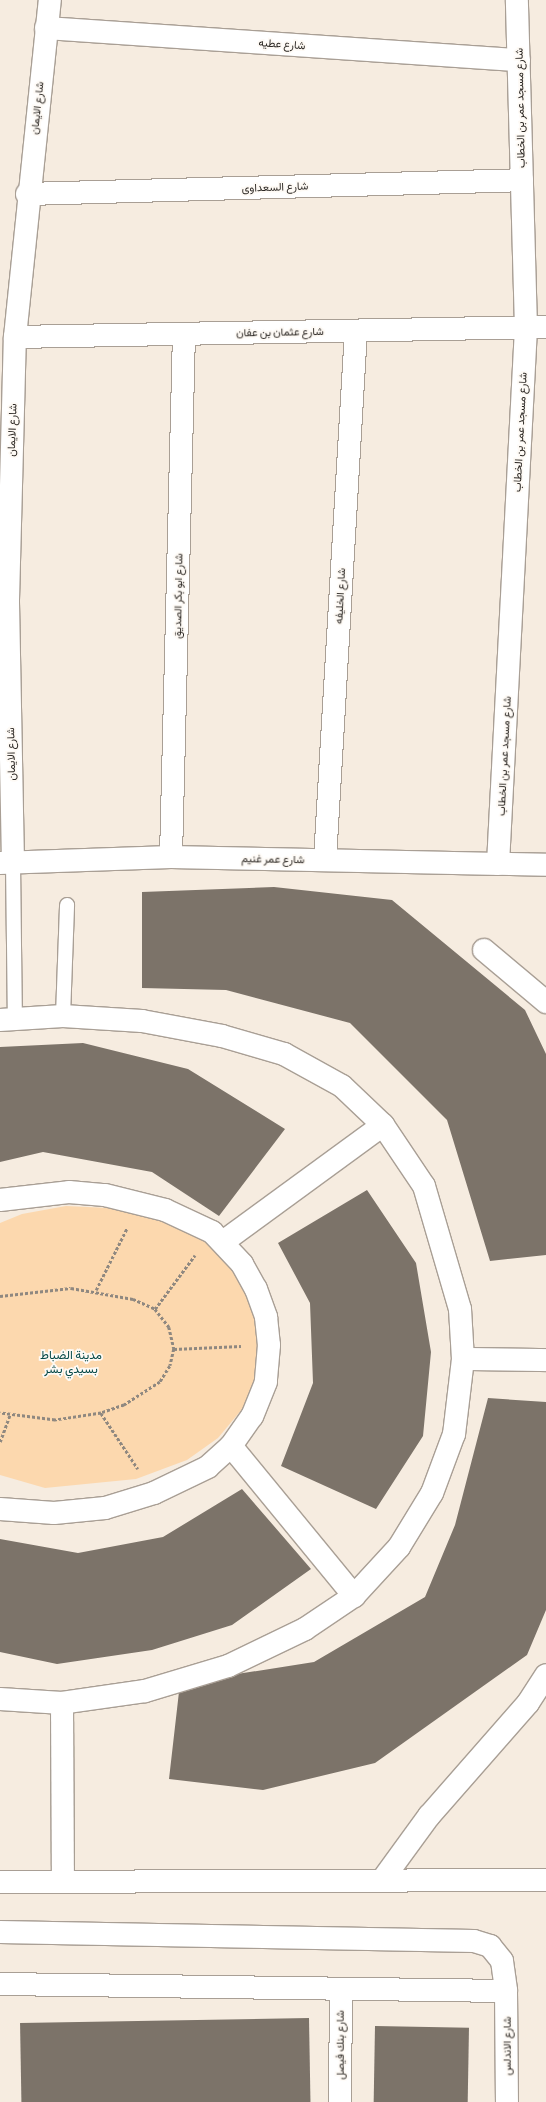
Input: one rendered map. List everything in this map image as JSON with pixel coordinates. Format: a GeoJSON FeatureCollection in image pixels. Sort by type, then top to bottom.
{"type":"FeatureCollection","features":[{"type":"Feature","properties":{"kind":"street","name":"شارع الايمان"},"geometry":{"type":"LineString","coordinates":[[6,863],[8,600],[15,337],[28,194],[50,0]]}},
{"type":"Feature","properties":{"kind":"street","name":"شارع مسجد عمر بن الخطاب"},"geometry":{"type":"LineString","coordinates":[[498,864],[536,327],[522,180],[517,0]]}},
{"type":"Feature","properties":{"kind":"street","name":"شارع عطيه"},"geometry":{"type":"LineString","coordinates":[[46,28],[519,60]]}},
{"type":"Feature","properties":{"kind":"street","name":"شارع السعداوى"},"geometry":{"type":"LineString","coordinates":[[28,194],[522,180]]}},
{"type":"Feature","properties":{"kind":"street","name":"شارع عثمان بن عفان"},"geometry":{"type":"LineString","coordinates":[[15,337],[536,327]]}},
{"type":"Feature","properties":{"kind":"street","name":"شارع الخليفه"},"geometry":{"type":"LineString","coordinates":[[325,860],[356,331]]}},
{"type":"Feature","properties":{"kind":"street","name":"شارع ابو بكر الصديق"},"geometry":{"type":"LineString","coordinates":[[171,857],[184,334]]}},
{"type":"Feature","properties":{"kind":"street","name":"شارع عمر غنيم"},"geometry":{"type":"LineString","coordinates":[[6,863],[171,857],[546,865]]}},
{"type":"Feature","properties":{"kind":"street"},"geometry":{"type":"LineString","coordinates":[[484,950],[546,1002]]}},
{"type":"Feature","properties":{"kind":"street"},"geometry":{"type":"LineString","coordinates":[[0,1699],[62,1704],[145,1691],[228,1666],[305,1629],[354,1596],[399,1547],[432,1493],[454,1434],[462,1360],[460,1309],[424,1186],[383,1125],[342,1086],[284,1054],[222,1036],[142,1021],[63,1016],[7,1019]]}},
{"type":"Feature","properties":{"kind":"street"},"geometry":{"type":"LineString","coordinates":[[217,1237],[383,1125]]}},
{"type":"Feature","properties":{"kind":"street"},"geometry":{"type":"LineString","coordinates":[[0,1200],[69,1192],[140,1202],[217,1237],[242,1264],[256,1289],[266,1316],[269,1346],[266,1382],[252,1416],[231,1446],[208,1467],[154,1493],[80,1512],[0,1510]]}},
{"type":"Feature","properties":{"kind":"street"},"geometry":{"type":"LineString","coordinates":[[462,1360],[546,1360]]}},
{"type":"Feature","properties":{"kind":"street"},"geometry":{"type":"LineString","coordinates":[[231,1446],[354,1596]]}},
{"type":"Feature","properties":{"kind":"street"},"geometry":{"type":"LineString","coordinates":[[383,1879],[429,1816],[528,1703],[546,1675]]}},
{"type":"Feature","properties":{"kind":"street"},"geometry":{"type":"LineString","coordinates":[[62,1704],[63,1882]]}},
{"type":"Feature","properties":{"kind":"street"},"geometry":{"type":"LineString","coordinates":[[0,1882],[383,1879],[546,1880]]}},
{"type":"Feature","properties":{"kind":"street","name":"شارع الاندلس"},"geometry":{"type":"LineString","coordinates":[[0,1932],[474,1941],[490,1946],[502,1961],[506,1991],[507,2102]]}},
{"type":"Feature","properties":{"kind":"street"},"geometry":{"type":"LineString","coordinates":[[0,1984],[506,1991]]}},
{"type":"Feature","properties":{"kind":"street","name":"شارع بنك فيصل"},"geometry":{"type":"LineString","coordinates":[[340,2102],[341,1989]]}},
{"type":"Feature","properties":{"kind":"lane"},"geometry":{"type":"LineString","coordinates":[[6,863],[7,1019]]}},
{"type":"Feature","properties":{"kind":"lane"},"geometry":{"type":"LineString","coordinates":[[63,1016],[67,905]]}},
{"type":"Feature","properties":{"kind":"path"},"geometry":{"type":"LineString","coordinates":[[96,1290],[140,1202]]}},
{"type":"Feature","properties":{"kind":"path"},"geometry":{"type":"LineString","coordinates":[[155,1309],[217,1237]]}},
{"type":"Feature","properties":{"kind":"path"},"geometry":{"type":"LineString","coordinates":[[0,1296],[47,1288],[96,1290],[133,1299],[155,1309],[169,1327],[174,1349],[170,1366],[160,1382],[130,1402],[101,1413],[55,1420],[0,1413]]}},
{"type":"Feature","properties":{"kind":"path"},"geometry":{"type":"LineString","coordinates":[[174,1349],[269,1346]]}},
{"type":"Feature","properties":{"kind":"path"},"geometry":{"type":"LineString","coordinates":[[101,1413],[154,1493]]}},
{"type":"Feature","properties":{"kind":"path"},"geometry":{"type":"LineString","coordinates":[[0,1442],[10,1415]]}},
{"type":"Feature","properties":{"kind":"shaded area"},"geometry":{"type":"Polygon","coordinates":[[[66,1206],[108,1208],[153,1216],[197,1231],[254,1286],[261,1374],[243,1408],[218,1438],[187,1460],[136,1479],[45,1488],[0,1475],[0,1223],[22,1214],[66,1206]]]}},
{"type":"Feature","properties":{"kind":"building"},"geometry":{"type":"Polygon","coordinates":[[[274,887],[392,900],[525,1010],[546,1054],[546,1255],[490,1261],[447,1120],[350,1023],[226,990],[142,988],[142,892],[274,887]]]}},
{"type":"Feature","properties":{"kind":"building"},"geometry":{"type":"Polygon","coordinates":[[[83,1043],[188,1069],[285,1129],[219,1216],[152,1172],[43,1152],[0,1162],[0,1047],[83,1043]]]}},
{"type":"Feature","properties":{"kind":"building"},"geometry":{"type":"Polygon","coordinates":[[[367,1190],[416,1263],[431,1352],[423,1436],[376,1509],[281,1466],[313,1383],[310,1303],[278,1243],[367,1190]]]}},
{"type":"Feature","properties":{"kind":"building"},"geometry":{"type":"Polygon","coordinates":[[[488,1398],[546,1402],[546,1610],[527,1655],[375,1763],[263,1790],[169,1779],[180,1683],[314,1662],[425,1597],[455,1525],[488,1398]]]}},
{"type":"Feature","properties":{"kind":"building"},"geometry":{"type":"Polygon","coordinates":[[[242,1489],[311,1569],[232,1625],[152,1650],[57,1664],[0,1652],[0,1539],[78,1553],[163,1537],[242,1489]]]}},
{"type":"Feature","properties":{"kind":"building"},"geometry":{"type":"Polygon","coordinates":[[[309,2018],[310,2102],[21,2102],[20,2023],[309,2018]]]}},
{"type":"Feature","properties":{"kind":"building"},"geometry":{"type":"Polygon","coordinates":[[[375,2026],[469,2028],[468,2102],[374,2102],[375,2026]]]}},
{"type":"Feature","properties":{"kind":"district","name":"مدينة الضباط بسيدي بشر"},"geometry":{"type":"Point","coordinates":[71,1362]}}]}
